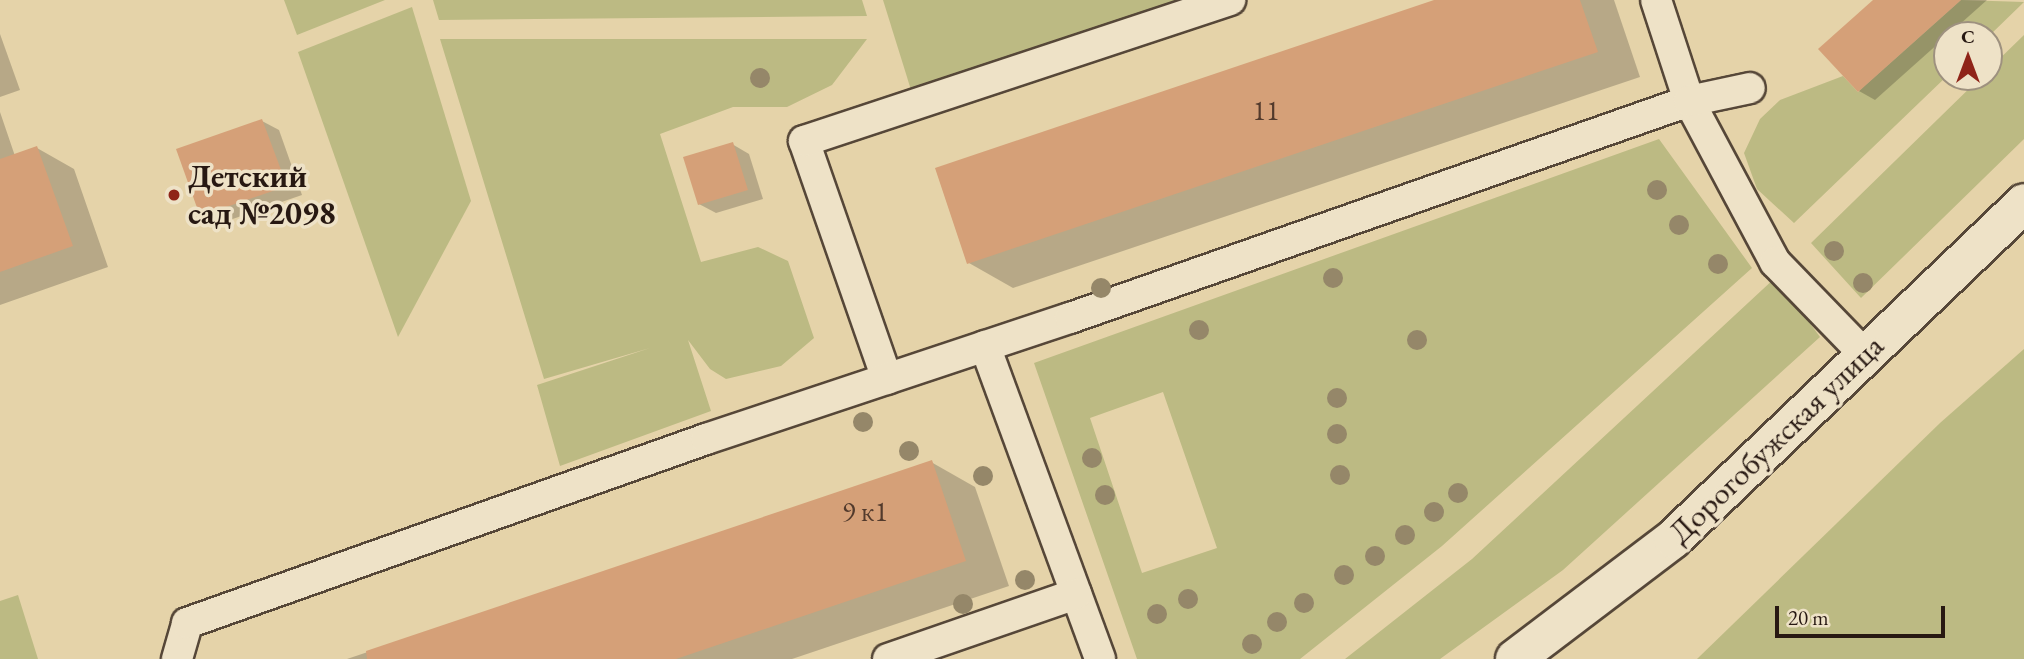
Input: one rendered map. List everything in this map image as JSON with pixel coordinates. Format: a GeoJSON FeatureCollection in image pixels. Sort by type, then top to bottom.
{"type":"FeatureCollection","features":[{"type":"Feature","properties":{"kind":"street","name":"Дорогобужская улица"},"geometry":{"type":"LineString","coordinates":[[1515,659],[1673,539],[2024,203]]}},
{"type":"Feature","properties":{"kind":"lane"},"geometry":{"type":"LineString","coordinates":[[887,379],[804,141],[1230,0]]}},
{"type":"Feature","properties":{"kind":"lane"},"geometry":{"type":"LineString","coordinates":[[1656,0],[1689,101],[1775,262],[1865,355]]}},
{"type":"Feature","properties":{"kind":"lane"},"geometry":{"type":"LineString","coordinates":[[177,659],[187,624],[706,439],[985,346],[1689,101],[1750,88]]}},
{"type":"Feature","properties":{"kind":"lane"},"geometry":{"type":"LineString","coordinates":[[985,346],[1100,659]]}},
{"type":"Feature","properties":{"kind":"lane"},"geometry":{"type":"LineString","coordinates":[[888,659],[1076,594]]}},
{"type":"Feature","properties":{"kind":"shaded area"},"geometry":{"type":"Polygon","coordinates":[[[284,0],[385,0],[297,35],[284,0]]]}},
{"type":"Feature","properties":{"kind":"shaded area"},"geometry":{"type":"Polygon","coordinates":[[[433,0],[862,0],[867,16],[439,20],[433,0]]]}},
{"type":"Feature","properties":{"kind":"shaded area"},"geometry":{"type":"Polygon","coordinates":[[[883,0],[1230,0],[916,106],[883,0]]]}},
{"type":"Feature","properties":{"kind":"shaded area"},"geometry":{"type":"Polygon","coordinates":[[[1961,0],[2024,2],[2003,22],[1937,21],[1961,0]]]}},
{"type":"Feature","properties":{"kind":"shaded area"},"geometry":{"type":"Polygon","coordinates":[[[412,7],[471,201],[398,337],[298,52],[412,7]]]}},
{"type":"Feature","properties":{"kind":"shaded area"},"geometry":{"type":"Polygon","coordinates":[[[1933,25],[1933,89],[1794,223],[1757,189],[1744,153],[1760,119],[1780,100],[1843,76],[1858,92],[1933,25]]]}},
{"type":"Feature","properties":{"kind":"shaded area"},"geometry":{"type":"Polygon","coordinates":[[[2024,35],[2024,139],[1861,298],[1811,243],[1967,91],[2003,91],[2003,55],[2024,35]]]}},
{"type":"Feature","properties":{"kind":"shaded area"},"geometry":{"type":"Polygon","coordinates":[[[440,39],[867,39],[832,85],[787,107],[733,107],[660,134],[701,262],[758,247],[788,261],[814,338],[781,366],[726,379],[710,369],[688,340],[711,411],[560,466],[537,385],[650,348],[544,379],[440,39]]]}},
{"type":"Feature","properties":{"kind":"shaded area"},"geometry":{"type":"Polygon","coordinates":[[[1659,139],[1752,268],[1442,546],[1300,659],[1137,659],[1034,363],[1659,139]],[[1163,392],[1090,418],[1142,573],[1217,548],[1163,392]]]}},
{"type":"Feature","properties":{"kind":"shaded area"},"geometry":{"type":"Polygon","coordinates":[[[1776,277],[1820,337],[1563,570],[1440,659],[1345,659],[1472,559],[1776,277]]]}},
{"type":"Feature","properties":{"kind":"shaded area"},"geometry":{"type":"Polygon","coordinates":[[[2024,349],[2024,659],[1697,659],[1940,423],[2024,349]]]}},
{"type":"Feature","properties":{"kind":"shaded area"},"geometry":{"type":"Polygon","coordinates":[[[18,595],[38,659],[0,659],[0,601],[18,595]]]}},
{"type":"Feature","properties":{"kind":"building"},"geometry":{"type":"Polygon","coordinates":[[[1434,0],[1580,0],[1598,52],[967,264],[935,168],[1434,0]]]}},
{"type":"Feature","properties":{"kind":"building"},"geometry":{"type":"Polygon","coordinates":[[[1873,0],[1961,0],[1937,21],[1933,21],[1933,25],[1858,92],[1818,49],[1873,0]]]}},
{"type":"Feature","properties":{"kind":"building"},"geometry":{"type":"Polygon","coordinates":[[[262,119],[287,186],[200,216],[176,149],[262,119]]]}},
{"type":"Feature","properties":{"kind":"building"},"geometry":{"type":"Polygon","coordinates":[[[733,142],[748,190],[698,205],[683,157],[733,142]]]}},
{"type":"Feature","properties":{"kind":"building"},"geometry":{"type":"Polygon","coordinates":[[[37,146],[73,246],[0,272],[0,159],[37,146]]]}},
{"type":"Feature","properties":{"kind":"building"},"geometry":{"type":"Polygon","coordinates":[[[932,460],[966,561],[676,659],[367,659],[366,651],[932,460]]]}},
{"type":"Feature","properties":{"kind":"place","name":"Детский сад №2098"},"geometry":{"type":"Point","coordinates":[174,195]}}]}
